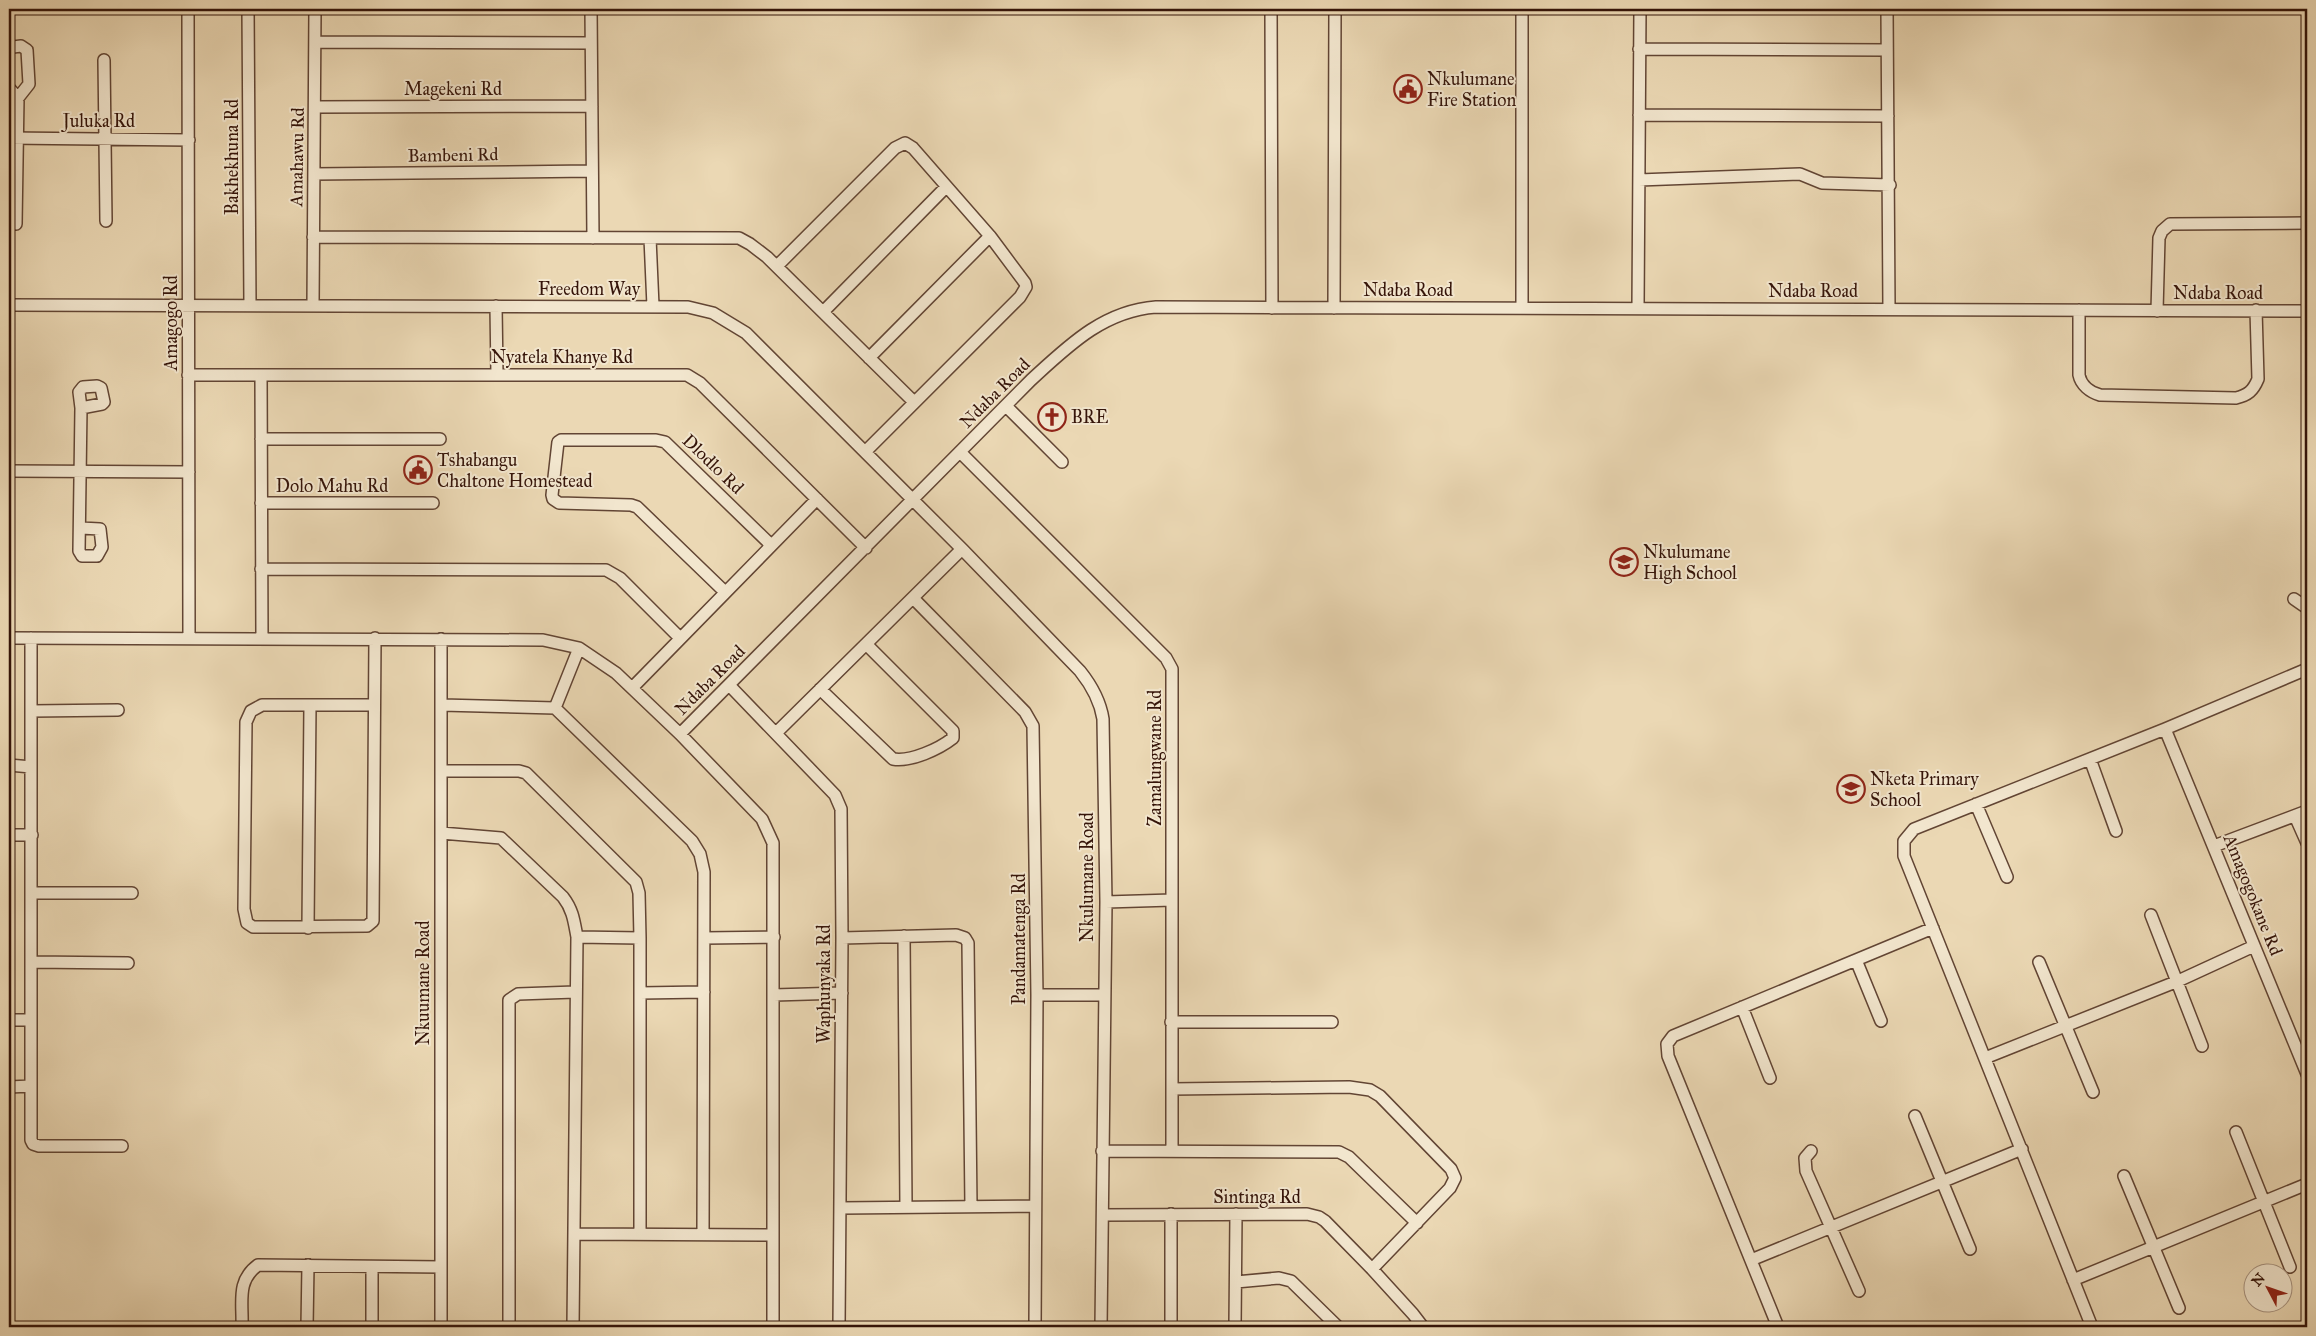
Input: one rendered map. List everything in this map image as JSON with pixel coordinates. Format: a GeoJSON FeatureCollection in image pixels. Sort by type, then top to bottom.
{"type":"FeatureCollection","features":[{"type":"Feature","properties":{"kind":"street","name":"Amagogo Rd"},"geometry":{"type":"LineString","coordinates":[[188,9],[189,638]]}},
{"type":"Feature","properties":{"kind":"street","name":"Bakhekhuna Rd"},"geometry":{"type":"LineString","coordinates":[[248,9],[250,305]]}},
{"type":"Feature","properties":{"kind":"street","name":"Amahawu Rd"},"geometry":{"type":"LineString","coordinates":[[313,305],[315,9]]}},
{"type":"Feature","properties":{"kind":"street"},"geometry":{"type":"LineString","coordinates":[[591,9],[593,238]]}},
{"type":"Feature","properties":{"kind":"street"},"geometry":{"type":"LineString","coordinates":[[1271,9],[1272,308]]}},
{"type":"Feature","properties":{"kind":"street"},"geometry":{"type":"LineString","coordinates":[[1334,308],[1336,9]]}},
{"type":"Feature","properties":{"kind":"street"},"geometry":{"type":"LineString","coordinates":[[1522,9],[1522,307]]}},
{"type":"Feature","properties":{"kind":"street"},"geometry":{"type":"LineString","coordinates":[[1638,308],[1640,9]]}},
{"type":"Feature","properties":{"kind":"street"},"geometry":{"type":"LineString","coordinates":[[1887,9],[1886,50],[1890,185],[1889,309]]}},
{"type":"Feature","properties":{"kind":"street"},"geometry":{"type":"LineString","coordinates":[[315,42],[591,43]]}},
{"type":"Feature","properties":{"kind":"street"},"geometry":{"type":"LineString","coordinates":[[9,50],[13,47],[21,46],[27,50],[29,84],[18,98],[13,138],[16,224]]}},
{"type":"Feature","properties":{"kind":"street"},"geometry":{"type":"LineString","coordinates":[[1639,49],[1886,50]]}},
{"type":"Feature","properties":{"kind":"street"},"geometry":{"type":"LineString","coordinates":[[104,60],[107,139],[106,221]]}},
{"type":"Feature","properties":{"kind":"street"},"geometry":{"type":"LineString","coordinates":[[9,88],[18,98]]}},
{"type":"Feature","properties":{"kind":"street","name":"Magekeni Rd"},"geometry":{"type":"LineString","coordinates":[[315,107],[592,106]]}},
{"type":"Feature","properties":{"kind":"street"},"geometry":{"type":"LineString","coordinates":[[1639,115],[1888,116]]}},
{"type":"Feature","properties":{"kind":"street","name":"Juluka Rd"},"geometry":{"type":"LineString","coordinates":[[13,138],[189,140]]}},
{"type":"Feature","properties":{"kind":"street"},"geometry":{"type":"LineString","coordinates":[[777,266],[901,144],[909,144],[990,236],[1022,278],[1026,287],[1024,292],[865,452]]}},
{"type":"Feature","properties":{"kind":"street","name":"Bambeni Rd"},"geometry":{"type":"LineString","coordinates":[[314,174],[592,170]]}},
{"type":"Feature","properties":{"kind":"street"},"geometry":{"type":"LineString","coordinates":[[1638,180],[1800,174],[1822,182],[1890,185]]}},
{"type":"Feature","properties":{"kind":"street"},"geometry":{"type":"LineString","coordinates":[[823,312],[946,187]]}},
{"type":"Feature","properties":{"kind":"street"},"geometry":{"type":"LineString","coordinates":[[2158,311],[2159,238],[2162,231],[2170,224],[2307,223]]}},
{"type":"Feature","properties":{"kind":"street"},"geometry":{"type":"LineString","coordinates":[[869,358],[990,236]]}},
{"type":"Feature","properties":{"kind":"street"},"geometry":{"type":"LineString","coordinates":[[314,237],[739,238],[750,244],[777,266],[914,402]]}},
{"type":"Feature","properties":{"kind":"street"},"geometry":{"type":"LineString","coordinates":[[650,238],[653,306]]}},
{"type":"Feature","properties":{"kind":"street","name":"Freedom Way"},"geometry":{"type":"LineString","coordinates":[[9,305],[653,306],[701,309],[736,325],[746,332],[913,500]]}},
{"type":"Feature","properties":{"kind":"street"},"geometry":{"type":"LineString","coordinates":[[496,306],[497,375]]}},
{"type":"Feature","properties":{"kind":"street","name":"Ndaba Road"},"geometry":{"type":"LineString","coordinates":[[680,734],[1031,380],[1075,341],[1094,327],[1119,314],[1142,308],[1522,307],[2307,311]]}},
{"type":"Feature","properties":{"kind":"street"},"geometry":{"type":"LineString","coordinates":[[2079,310],[2079,375],[2083,384],[2094,393],[2100,395],[2236,398],[2249,393],[2258,379],[2256,310]]}},
{"type":"Feature","properties":{"kind":"street","name":"Nyatela Khanye Rd"},"geometry":{"type":"LineString","coordinates":[[188,375],[687,375],[700,383],[866,548]]}},
{"type":"Feature","properties":{"kind":"street"},"geometry":{"type":"LineString","coordinates":[[260,376],[262,638]]}},
{"type":"Feature","properties":{"kind":"street"},"geometry":{"type":"LineString","coordinates":[[1006,406],[1062,462]]}},
{"type":"Feature","properties":{"kind":"street"},"geometry":{"type":"LineString","coordinates":[[81,408],[81,528]]}},
{"type":"Feature","properties":{"kind":"street"},"geometry":{"type":"LineString","coordinates":[[261,439],[440,438]]}},
{"type":"Feature","properties":{"kind":"street","name":"Dlodlo Rd"},"geometry":{"type":"LineString","coordinates":[[725,592],[637,507],[630,504],[556,502],[552,495],[558,442],[562,440],[656,440],[665,442],[771,545]]}},
{"type":"Feature","properties":{"kind":"street","name":"Zamalungwane Rd"},"geometry":{"type":"LineString","coordinates":[[960,452],[1170,664],[1173,676],[1172,1150]]}},
{"type":"Feature","properties":{"kind":"street"},"geometry":{"type":"LineString","coordinates":[[9,472],[188,472]]}},
{"type":"Feature","properties":{"kind":"street"},"geometry":{"type":"LineString","coordinates":[[633,688],[817,499]]}},
{"type":"Feature","properties":{"kind":"street","name":"Nkulumane Road"},"geometry":{"type":"LineString","coordinates":[[913,500],[1080,671],[1096,694],[1103,719],[1106,902],[1101,1327]]}},
{"type":"Feature","properties":{"kind":"street","name":"Dolo Mahu Rd"},"geometry":{"type":"LineString","coordinates":[[261,504],[433,503]]}},
{"type":"Feature","properties":{"kind":"street"},"geometry":{"type":"LineString","coordinates":[[776,733],[962,549]]}},
{"type":"Feature","properties":{"kind":"street"},"geometry":{"type":"LineString","coordinates":[[261,569],[606,570],[620,578],[680,638]]}},
{"type":"Feature","properties":{"kind":"street","name":"Pandamatenga Rd"},"geometry":{"type":"LineString","coordinates":[[913,598],[1025,712],[1033,726],[1037,995],[1035,1327]]}},
{"type":"Feature","properties":{"kind":"street"},"geometry":{"type":"LineString","coordinates":[[2294,599],[2307,608]]}},
{"type":"Feature","properties":{"kind":"street"},"geometry":{"type":"LineString","coordinates":[[9,638],[543,640],[578,648],[602,662],[633,688],[762,819],[771,834],[775,849],[772,1327]]}},
{"type":"Feature","properties":{"kind":"street"},"geometry":{"type":"LineString","coordinates":[[31,638],[31,1140],[39,1146],[122,1146]]}},
{"type":"Feature","properties":{"kind":"street"},"geometry":{"type":"LineString","coordinates":[[374,704],[262,705],[256,707],[248,716],[244,909],[247,923],[253,927],[367,926],[373,921],[375,638]]}},
{"type":"Feature","properties":{"kind":"street","name":"Nkuumane Road"},"geometry":{"type":"LineString","coordinates":[[441,639],[441,1327]]}},
{"type":"Feature","properties":{"kind":"street"},"geometry":{"type":"LineString","coordinates":[[820,689],[893,759],[902,759],[922,754],[953,738],[953,731],[866,644]]}},
{"type":"Feature","properties":{"kind":"street"},"geometry":{"type":"LineString","coordinates":[[555,708],[578,648]]}},
{"type":"Feature","properties":{"kind":"street"},"geometry":{"type":"LineString","coordinates":[[2092,1327],[1904,856],[1904,841],[1914,829],[2165,729],[2307,669]]}},
{"type":"Feature","properties":{"kind":"street","name":"Waphunyaka Rd"},"geometry":{"type":"LineString","coordinates":[[729,685],[835,795],[840,804],[842,993],[839,1327]]}},
{"type":"Feature","properties":{"kind":"street"},"geometry":{"type":"LineString","coordinates":[[308,928],[310,705]]}},
{"type":"Feature","properties":{"kind":"street"},"geometry":{"type":"LineString","coordinates":[[442,705],[555,708],[696,847],[700,854],[704,872],[705,938],[703,1234]]}},
{"type":"Feature","properties":{"kind":"street"},"geometry":{"type":"LineString","coordinates":[[32,711],[118,710]]}},
{"type":"Feature","properties":{"kind":"street","name":"Amagogokane Rd"},"geometry":{"type":"LineString","coordinates":[[2165,729],[2254,946],[2305,1061],[2307,1074]]}},
{"type":"Feature","properties":{"kind":"street"},"geometry":{"type":"LineString","coordinates":[[2090,759],[2116,830]]}},
{"type":"Feature","properties":{"kind":"street"},"geometry":{"type":"LineString","coordinates":[[9,765],[31,766]]}},
{"type":"Feature","properties":{"kind":"street"},"geometry":{"type":"LineString","coordinates":[[442,771],[519,771],[530,776],[636,882],[640,938],[640,1234]]}},
{"type":"Feature","properties":{"kind":"street"},"geometry":{"type":"LineString","coordinates":[[1976,804],[2007,877]]}},
{"type":"Feature","properties":{"kind":"street"},"geometry":{"type":"LineString","coordinates":[[2214,846],[2307,811]]}},
{"type":"Feature","properties":{"kind":"street"},"geometry":{"type":"LineString","coordinates":[[2295,816],[2307,844]]}},
{"type":"Feature","properties":{"kind":"street"},"geometry":{"type":"LineString","coordinates":[[440,833],[496,837],[505,841],[567,902],[574,916],[576,937],[573,1327]]}},
{"type":"Feature","properties":{"kind":"street"},"geometry":{"type":"LineString","coordinates":[[9,835],[32,835]]}},
{"type":"Feature","properties":{"kind":"street"},"geometry":{"type":"LineString","coordinates":[[31,893],[132,893]]}},
{"type":"Feature","properties":{"kind":"street"},"geometry":{"type":"LineString","coordinates":[[1106,902],[1172,900]]}},
{"type":"Feature","properties":{"kind":"street"},"geometry":{"type":"LineString","coordinates":[[2151,916],[2202,1046]]}},
{"type":"Feature","properties":{"kind":"street"},"geometry":{"type":"LineString","coordinates":[[1778,1327],[1667,1049],[1667,1044],[1673,1036],[1933,928]]}},
{"type":"Feature","properties":{"kind":"street"},"geometry":{"type":"LineString","coordinates":[[842,938],[956,935],[965,938],[970,948],[971,1206]]}},
{"type":"Feature","properties":{"kind":"street"},"geometry":{"type":"LineString","coordinates":[[904,936],[906,1207]]}},
{"type":"Feature","properties":{"kind":"street"},"geometry":{"type":"LineString","coordinates":[[576,937],[640,938]]}},
{"type":"Feature","properties":{"kind":"street"},"geometry":{"type":"LineString","coordinates":[[705,938],[774,937]]}},
{"type":"Feature","properties":{"kind":"street"},"geometry":{"type":"LineString","coordinates":[[1985,1058],[2178,981],[2254,946]]}},
{"type":"Feature","properties":{"kind":"street"},"geometry":{"type":"LineString","coordinates":[[1856,960],[1881,1021]]}},
{"type":"Feature","properties":{"kind":"street"},"geometry":{"type":"LineString","coordinates":[[31,962],[128,963]]}},
{"type":"Feature","properties":{"kind":"street"},"geometry":{"type":"LineString","coordinates":[[2039,962],[2093,1092]]}},
{"type":"Feature","properties":{"kind":"street"},"geometry":{"type":"LineString","coordinates":[[509,1327],[509,1000],[518,994],[575,992]]}},
{"type":"Feature","properties":{"kind":"street"},"geometry":{"type":"LineString","coordinates":[[640,994],[704,992]]}},
{"type":"Feature","properties":{"kind":"street"},"geometry":{"type":"LineString","coordinates":[[774,995],[842,993]]}},
{"type":"Feature","properties":{"kind":"street"},"geometry":{"type":"LineString","coordinates":[[1037,995],[1104,995]]}},
{"type":"Feature","properties":{"kind":"street"},"geometry":{"type":"LineString","coordinates":[[1742,1007],[1770,1078]]}},
{"type":"Feature","properties":{"kind":"street"},"geometry":{"type":"LineString","coordinates":[[9,1020],[30,1020]]}},
{"type":"Feature","properties":{"kind":"street"},"geometry":{"type":"LineString","coordinates":[[1171,1022],[1332,1022]]}},
{"type":"Feature","properties":{"kind":"street"},"geometry":{"type":"LineString","coordinates":[[9,1087],[31,1086]]}},
{"type":"Feature","properties":{"kind":"street"},"geometry":{"type":"LineString","coordinates":[[1172,1089],[1342,1087],[1364,1089],[1384,1099],[1454,1174],[1455,1178],[1450,1188],[1372,1269]]}},
{"type":"Feature","properties":{"kind":"street"},"geometry":{"type":"LineString","coordinates":[[1915,1116],[1944,1182],[1970,1249]]}},
{"type":"Feature","properties":{"kind":"street"},"geometry":{"type":"LineString","coordinates":[[2236,1132],[2289,1264]]}},
{"type":"Feature","properties":{"kind":"street"},"geometry":{"type":"LineString","coordinates":[[1811,1150],[1805,1158],[1806,1171],[1859,1291]]}},
{"type":"Feature","properties":{"kind":"street"},"geometry":{"type":"LineString","coordinates":[[1751,1260],[2022,1150]]}},
{"type":"Feature","properties":{"kind":"street"},"geometry":{"type":"LineString","coordinates":[[1102,1151],[1339,1152],[1349,1157],[1417,1223]]}},
{"type":"Feature","properties":{"kind":"street"},"geometry":{"type":"LineString","coordinates":[[2124,1176],[2179,1308]]}},
{"type":"Feature","properties":{"kind":"street"},"geometry":{"type":"LineString","coordinates":[[2073,1280],[2307,1184]]}},
{"type":"Feature","properties":{"kind":"street"},"geometry":{"type":"LineString","coordinates":[[841,1208],[1035,1206]]}},
{"type":"Feature","properties":{"kind":"street"},"geometry":{"type":"LineString","coordinates":[[1171,1214],[1171,1327]]}},
{"type":"Feature","properties":{"kind":"street"},"geometry":{"type":"LineString","coordinates":[[1235,1327],[1236,1214]]}},
{"type":"Feature","properties":{"kind":"street","name":"Sintinga Rd"},"geometry":{"type":"LineString","coordinates":[[1103,1215],[1307,1214],[1319,1217],[1372,1269],[1414,1314],[1423,1327]]}},
{"type":"Feature","properties":{"kind":"street"},"geometry":{"type":"LineString","coordinates":[[575,1234],[772,1235]]}},
{"type":"Feature","properties":{"kind":"street"},"geometry":{"type":"LineString","coordinates":[[242,1327],[243,1282],[247,1273],[258,1265],[372,1268],[441,1267]]}},
{"type":"Feature","properties":{"kind":"street"},"geometry":{"type":"LineString","coordinates":[[307,1327],[308,1265]]}},
{"type":"Feature","properties":{"kind":"street"},"geometry":{"type":"LineString","coordinates":[[372,1268],[372,1327]]}},
{"type":"Feature","properties":{"kind":"street"},"geometry":{"type":"LineString","coordinates":[[1236,1282],[1280,1278],[1291,1281],[1338,1327]]}},
{"type":"Feature","properties":{"kind":"place","name":"Nkulumane Fire Station"},"geometry":{"type":"Point","coordinates":[1408,89]}},
{"type":"Feature","properties":{"kind":"place","name":"BRE"},"geometry":{"type":"Point","coordinates":[1052,417]}},
{"type":"Feature","properties":{"kind":"place","name":"Tshabangu Chaltone Homestead"},"geometry":{"type":"Point","coordinates":[418,470]}},
{"type":"Feature","properties":{"kind":"place","name":"Nkulumane High School"},"geometry":{"type":"Point","coordinates":[1624,562]}},
{"type":"Feature","properties":{"kind":"place","name":"Nketa Primary School"},"geometry":{"type":"Point","coordinates":[1851,789]}}]}
